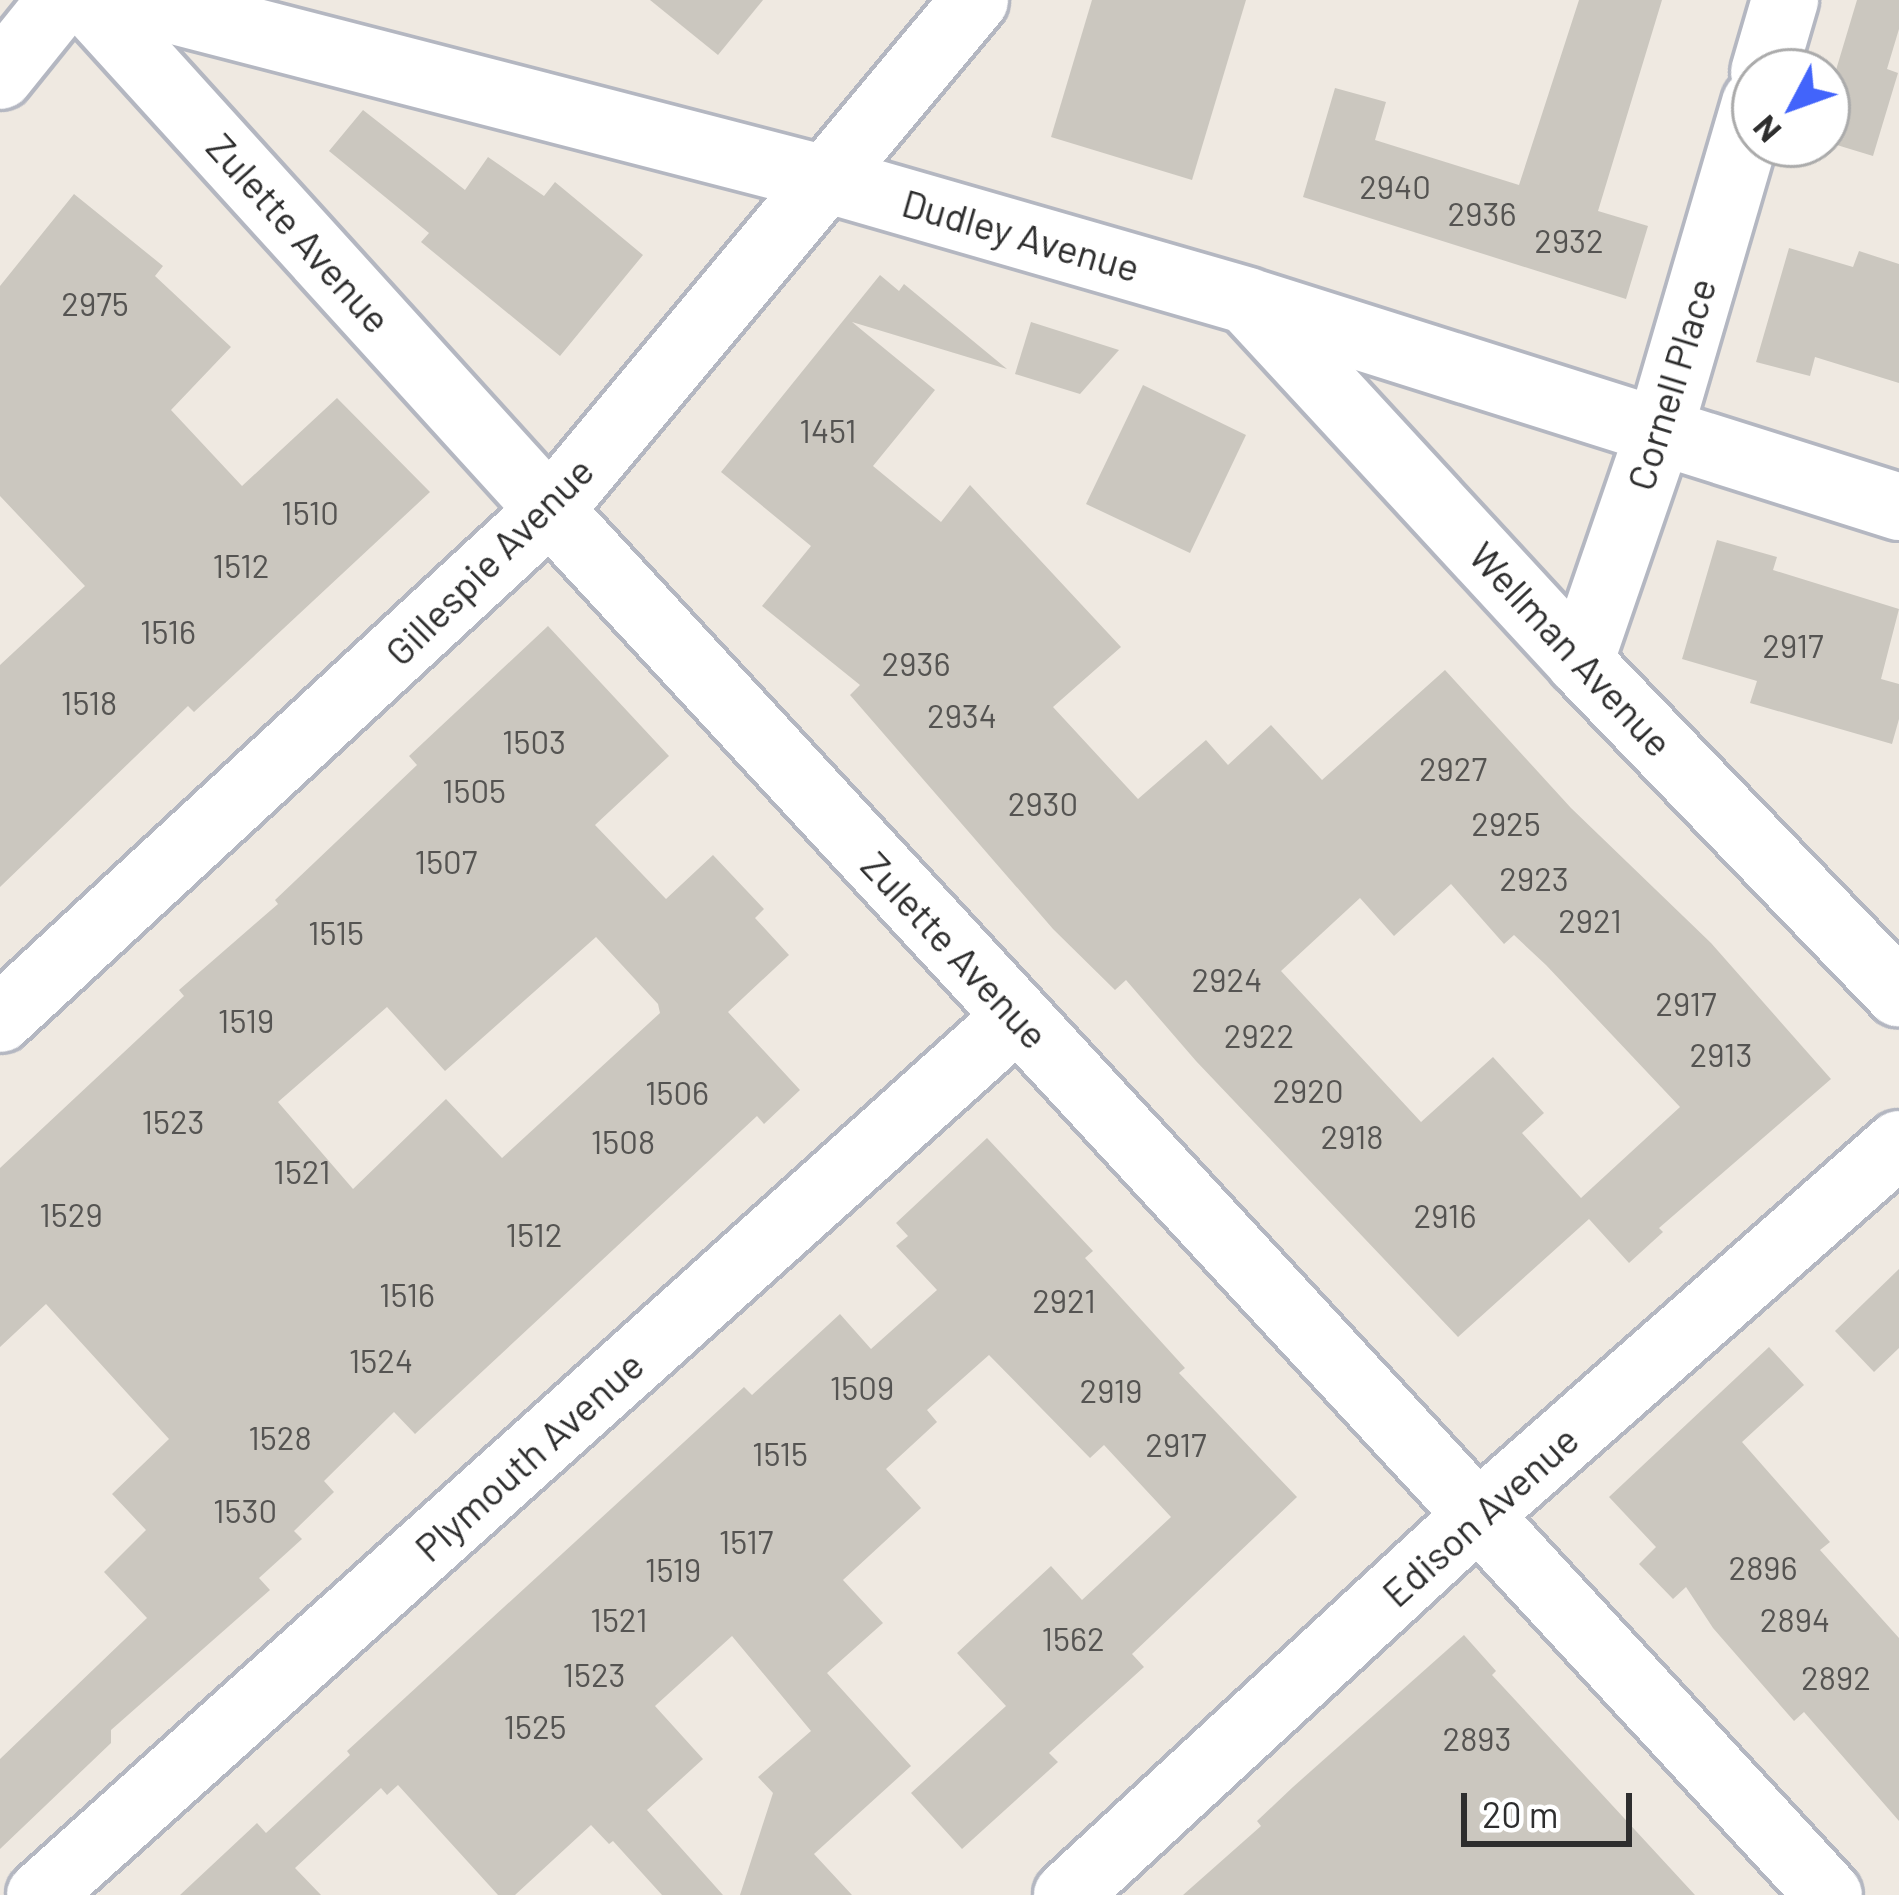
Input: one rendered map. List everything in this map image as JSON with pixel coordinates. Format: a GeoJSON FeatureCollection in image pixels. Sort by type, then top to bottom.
{"type":"FeatureCollection","features":[{"type":"Feature","properties":{"kind":"street"},"geometry":{"type":"LineString","coordinates":[[0,76],[61,0]]}},
{"type":"Feature","properties":{"kind":"street","name":"Zulette Avenue"},"geometry":{"type":"LineString","coordinates":[[87,0],[550,510],[1829,1895]]}},
{"type":"Feature","properties":{"kind":"street","name":"Dudley Avenue"},"geometry":{"type":"LineString","coordinates":[[132,0],[829,180],[1247,301],[1899,508]]}},
{"type":"Feature","properties":{"kind":"street","name":"Gillespie Avenue"},"geometry":{"type":"LineString","coordinates":[[0,1019],[550,510],[974,0]]}},
{"type":"Feature","properties":{"kind":"street"},"geometry":{"type":"LineString","coordinates":[[1771,48],[1785,0]]}},
{"type":"Feature","properties":{"kind":"street","name":"Cornell Place"},"geometry":{"type":"LineString","coordinates":[[1580,662],[1658,435],[1736,168]]}},
{"type":"Feature","properties":{"kind":"street","name":"Wellman Avenue"},"geometry":{"type":"LineString","coordinates":[[1247,301],[1580,662],[1899,993]]}},
{"type":"Feature","properties":{"kind":"street","name":"Plymouth Avenue"},"geometry":{"type":"LineString","coordinates":[[40,1895],[1017,1017]]}},
{"type":"Feature","properties":{"kind":"street","name":"Edison Avenue"},"geometry":{"type":"LineString","coordinates":[[1067,1895],[1478,1515],[1899,1144]]}},
{"type":"Feature","properties":{"kind":"building"},"geometry":{"type":"Polygon","coordinates":[[[650,0],[763,0],[718,55],[650,0]]]}},
{"type":"Feature","properties":{"kind":"building"},"geometry":{"type":"Polygon","coordinates":[[[1092,0],[1246,0],[1192,180],[1051,137],[1092,0]]]}},
{"type":"Feature","properties":{"kind":"building"},"geometry":{"type":"Polygon","coordinates":[[[1579,0],[1662,0],[1598,211],[1648,226],[1626,299],[1303,197],[1335,88],[1386,102],[1375,140],[1519,185],[1579,0]]]}},
{"type":"Feature","properties":{"kind":"building"},"geometry":{"type":"Polygon","coordinates":[[[1857,0],[1899,0],[1899,29],[1887,69],[1898,73],[1873,156],[1851,149],[1851,48],[1843,48],[1857,0]]]}},
{"type":"Feature","properties":{"kind":"building"},"geometry":{"type":"Polygon","coordinates":[[[363,110],[465,190],[488,157],[544,196],[555,182],[643,255],[560,356],[421,242],[429,233],[329,151],[363,110]]]}},
{"type":"Feature","properties":{"kind":"building"},"geometry":{"type":"Polygon","coordinates":[[[74,194],[163,266],[155,276],[231,347],[171,410],[242,486],[337,398],[430,492],[194,712],[188,706],[0,887],[0,665],[85,586],[0,496],[0,286],[74,194]]]}},
{"type":"Feature","properties":{"kind":"building"},"geometry":{"type":"Polygon","coordinates":[[[1789,248],[1853,267],[1859,251],[1899,264],[1899,383],[1815,357],[1810,376],[1756,362],[1789,248]]]}},
{"type":"Feature","properties":{"kind":"building"},"geometry":{"type":"Polygon","coordinates":[[[880,275],[899,291],[904,284],[1007,369],[852,322],[935,390],[873,466],[941,522],[970,485],[1121,647],[1053,707],[1138,799],[1206,740],[1228,765],[1271,725],[1322,780],[1445,670],[1571,808],[1711,943],[1831,1079],[1659,1228],[1663,1232],[1629,1263],[1589,1219],[1458,1337],[1196,1061],[1126,980],[1115,990],[1053,929],[850,695],[860,685],[762,606],[811,546],[721,472],[880,275]],[[1451,884],[1394,936],[1360,898],[1281,971],[1421,1122],[1493,1057],[1544,1113],[1522,1133],[1581,1198],[1680,1107],[1514,935],[1504,944],[1451,884]]]}},
{"type":"Feature","properties":{"kind":"building"},"geometry":{"type":"Polygon","coordinates":[[[1031,322],[1119,350],[1080,394],[1015,374],[1031,322]]]}},
{"type":"Feature","properties":{"kind":"building"},"geometry":{"type":"Polygon","coordinates":[[[1143,385],[1246,435],[1190,553],[1086,504],[1143,385]]]}},
{"type":"Feature","properties":{"kind":"building"},"geometry":{"type":"Polygon","coordinates":[[[1717,540],[1777,557],[1773,570],[1899,609],[1881,679],[1899,684],[1899,719],[1892,744],[1750,703],[1757,681],[1682,659],[1717,540]]]}},
{"type":"Feature","properties":{"kind":"building"},"geometry":{"type":"Polygon","coordinates":[[[548,626],[669,756],[595,825],[666,899],[713,855],[764,909],[755,918],[789,955],[728,1012],[800,1090],[764,1124],[757,1116],[415,1434],[394,1412],[324,1481],[334,1492],[294,1531],[302,1539],[259,1578],[270,1590],[111,1730],[111,1743],[0,1849],[0,1759],[147,1618],[104,1572],[146,1530],[112,1494],[169,1439],[46,1304],[0,1347],[0,1168],[184,996],[179,990],[278,904],[275,900],[417,765],[409,756],[548,626]],[[596,937],[445,1071],[387,1007],[278,1102],[353,1189],[446,1099],[502,1158],[660,1013],[658,1004],[596,937]]]}},
{"type":"Feature","properties":{"kind":"building"},"geometry":{"type":"Polygon","coordinates":[[[987,1138],[1093,1251],[1085,1258],[1185,1368],[1179,1373],[1297,1497],[1132,1654],[1144,1667],[1049,1753],[1058,1762],[962,1849],[911,1793],[1006,1706],[957,1653],[1051,1566],[1082,1600],[1171,1517],[1104,1445],[1090,1458],[989,1355],[927,1410],[937,1422],[886,1469],[921,1508],[843,1580],[883,1623],[827,1673],[911,1766],[814,1854],[852,1895],[740,1895],[773,1793],[758,1777],[811,1731],[732,1636],[655,1706],[703,1759],[647,1810],[723,1895],[662,1895],[613,1841],[609,1844],[591,1825],[515,1895],[498,1895],[398,1785],[387,1795],[381,1788],[295,1868],[321,1895],[180,1895],[257,1823],[266,1833],[350,1755],[347,1751],[744,1387],[752,1395],[840,1314],[871,1349],[937,1290],[896,1246],[908,1236],[896,1223],[987,1138]]]}},
{"type":"Feature","properties":{"kind":"building"},"geometry":{"type":"Polygon","coordinates":[[[1899,1269],[1899,1348],[1874,1372],[1835,1331],[1899,1269]]]}},
{"type":"Feature","properties":{"kind":"building"},"geometry":{"type":"Polygon","coordinates":[[[1769,1347],[1804,1385],[1742,1442],[1830,1542],[1820,1550],[1899,1638],[1899,1821],[1804,1712],[1794,1721],[1713,1628],[1686,1587],[1673,1599],[1639,1564],[1656,1547],[1609,1497],[1769,1347]]]}},
{"type":"Feature","properties":{"kind":"building"},"geometry":{"type":"Polygon","coordinates":[[[1464,1635],[1496,1671],[1492,1675],[1695,1895],[1183,1895],[1261,1826],[1257,1821],[1293,1787],[1464,1635]]]}}]}
